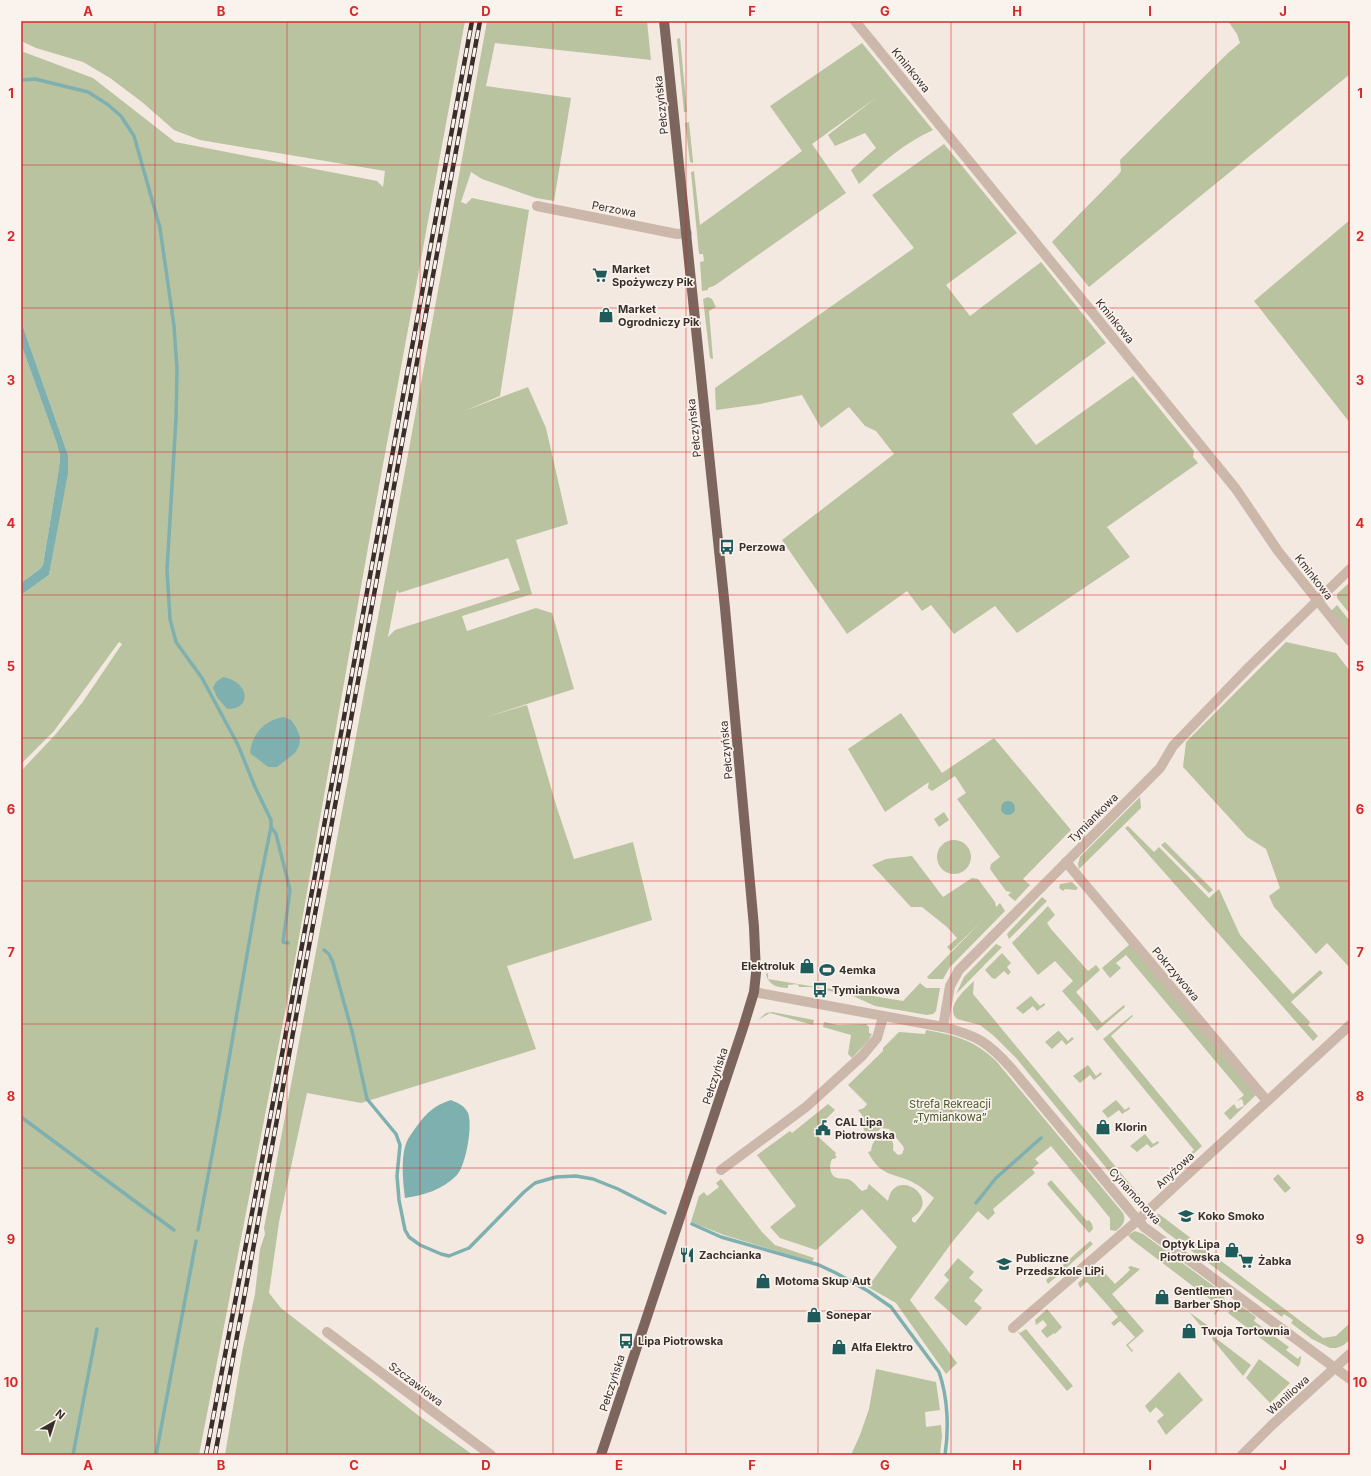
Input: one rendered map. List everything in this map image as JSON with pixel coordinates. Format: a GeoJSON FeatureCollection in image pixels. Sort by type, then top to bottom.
{"type":"FeatureCollection","features":[{"type":"Feature","properties":{"kind":"main road","name":"Pełczyńska"},"geometry":{"type":"LineString","coordinates":[[601,1455],[744,1028],[754,992],[756,973],[753,914],[725,608],[664,21]]}},
{"type":"Feature","properties":{"kind":"street","name":"Kminkowa"},"geometry":{"type":"LineString","coordinates":[[855,21],[1236,490],[1278,551],[1350,641]]}},
{"type":"Feature","properties":{"kind":"street","name":"Perzowa"},"geometry":{"type":"LineString","coordinates":[[537,206],[677,234],[687,233]]}},
{"type":"Feature","properties":{"kind":"street","name":"Tymiankowa"},"geometry":{"type":"LineString","coordinates":[[943,1027],[950,986],[959,970],[1160,768],[1170,750],[1249,667],[1350,569]]}},
{"type":"Feature","properties":{"kind":"street","name":"Pokrzywowa"},"geometry":{"type":"LineString","coordinates":[[1066,862],[1267,1101]]}},
{"type":"Feature","properties":{"kind":"street"},"geometry":{"type":"LineString","coordinates":[[754,992],[943,1027]]}},
{"type":"Feature","properties":{"kind":"street"},"geometry":{"type":"LineString","coordinates":[[721,1170],[812,1102],[862,1056],[877,1038],[883,1017]]}},
{"type":"Feature","properties":{"kind":"street","name":"Anyżowa"},"geometry":{"type":"LineString","coordinates":[[1013,1328],[1138,1220],[1350,1025]]}},
{"type":"Feature","properties":{"kind":"street","name":"Cynamonowa"},"geometry":{"type":"LineString","coordinates":[[943,1027],[977,1037],[998,1053],[1138,1220],[1156,1236],[1350,1379]]}},
{"type":"Feature","properties":{"kind":"street","name":"Szczawiowa"},"geometry":{"type":"LineString","coordinates":[[327,1332],[490,1455]]}},
{"type":"Feature","properties":{"kind":"street","name":"Waniliowa"},"geometry":{"type":"LineString","coordinates":[[1242,1455],[1272,1425],[1350,1354]]}},
{"type":"Feature","properties":{"kind":"green space"},"geometry":{"type":"Polygon","coordinates":[[[21,21],[465,21],[375,508],[293,971],[199,1455],[21,1455],[21,771],[82,703],[122,644],[119,642],[54,731],[21,764],[21,595],[49,575],[67,473],[68,455],[21,321],[21,51],[93,78],[175,142],[377,181],[383,187],[385,171],[200,140],[174,130],[142,102],[110,78],[83,62],[36,48],[21,41],[21,21]]]}},
{"type":"Feature","properties":{"kind":"green space"},"geometry":{"type":"Polygon","coordinates":[[[487,21],[647,21],[651,60],[495,43],[486,86],[571,98],[554,201],[536,198],[482,179],[471,172],[461,202],[466,204],[472,198],[529,210],[500,396],[464,411],[528,387],[546,428],[568,524],[516,540],[532,594],[462,616],[467,631],[536,608],[552,613],[574,689],[483,718],[527,705],[556,805],[574,859],[633,842],[652,920],[507,966],[536,1049],[361,1103],[307,1093],[279,1222],[269,1293],[281,1308],[419,1416],[473,1455],[225,1455],[243,1348],[255,1294],[260,1249],[265,1234],[264,1228],[349,776],[487,21]],[[508,558],[399,593],[397,590],[388,637],[395,630],[520,590],[508,558]]]}},
{"type":"Feature","properties":{"kind":"green space"},"geometry":{"type":"Polygon","coordinates":[[[1228,21],[1350,21],[1350,74],[1089,287],[1052,242],[1118,175],[1121,171],[1120,160],[1228,53],[1240,43],[1237,34],[1228,21]]]}},
{"type":"Feature","properties":{"kind":"green space"},"geometry":{"type":"Polygon","coordinates":[[[680,38],[687,112],[684,112],[677,39],[680,38]]]}},
{"type":"Feature","properties":{"kind":"green space"},"geometry":{"type":"Polygon","coordinates":[[[862,43],[933,130],[903,147],[859,184],[851,170],[876,148],[865,133],[835,146],[828,135],[877,97],[812,144],[846,193],[714,286],[708,288],[708,290],[702,291],[700,262],[704,261],[703,254],[699,254],[691,172],[694,171],[700,225],[802,151],[770,106],[862,43]]]}},
{"type":"Feature","properties":{"kind":"green space"},"geometry":{"type":"Polygon","coordinates":[[[689,122],[693,163],[690,162],[685,123],[689,122]]]}},
{"type":"Feature","properties":{"kind":"green space"},"geometry":{"type":"Polygon","coordinates":[[[944,144],[1017,233],[946,285],[970,316],[1041,262],[1106,343],[1012,414],[1036,445],[1133,376],[1194,451],[1193,457],[1198,463],[1107,527],[1130,557],[1017,633],[995,606],[954,634],[931,605],[922,611],[907,591],[847,634],[782,540],[894,454],[876,431],[865,426],[849,407],[821,428],[802,395],[760,404],[716,410],[715,388],[914,248],[872,195],[944,144]]]}},
{"type":"Feature","properties":{"kind":"green space"},"geometry":{"type":"Polygon","coordinates":[[[1350,220],[1350,423],[1254,301],[1350,220]]]}},
{"type":"Feature","properties":{"kind":"green space"},"geometry":{"type":"Polygon","coordinates":[[[708,297],[712,299],[716,307],[709,311],[713,359],[710,358],[703,299],[708,297]]]}},
{"type":"Feature","properties":{"kind":"green space"},"geometry":{"type":"Polygon","coordinates":[[[21,344],[60,456],[43,565],[21,583],[21,344]]]}},
{"type":"Feature","properties":{"kind":"green space"},"geometry":{"type":"Polygon","coordinates":[[[1350,582],[1350,614],[1337,598],[1337,594],[1350,582]]]}},
{"type":"Feature","properties":{"kind":"green space"},"geometry":{"type":"Polygon","coordinates":[[[1337,605],[1350,621],[1350,634],[1331,611],[1337,605]]]}},
{"type":"Feature","properties":{"kind":"green space"},"geometry":{"type":"Polygon","coordinates":[[[1286,642],[1336,653],[1350,671],[1350,968],[1327,943],[1316,954],[1274,907],[1269,896],[1280,888],[1266,849],[1247,837],[1183,767],[1186,742],[1286,642]]]}},
{"type":"Feature","properties":{"kind":"green space"},"geometry":{"type":"Polygon","coordinates":[[[901,713],[942,773],[994,738],[1071,830],[1023,879],[1030,885],[1015,901],[1008,895],[1011,892],[1006,891],[990,869],[991,864],[1000,857],[957,799],[966,793],[955,776],[932,791],[928,788],[929,782],[885,812],[848,749],[901,713]]]}},
{"type":"Feature","properties":{"kind":"green space"},"geometry":{"type":"Polygon","coordinates":[[[1140,797],[1141,808],[1079,869],[1078,864],[1080,857],[1140,797]]]}},
{"type":"Feature","properties":{"kind":"green space"},"geometry":{"type":"Polygon","coordinates":[[[944,812],[949,820],[939,827],[934,819],[944,812]]]}},
{"type":"Feature","properties":{"kind":"green space"},"geometry":{"type":"Polygon","coordinates":[[[1128,826],[1154,852],[1159,847],[1209,898],[1219,889],[1240,935],[1293,994],[1320,970],[1323,973],[1291,1002],[1310,1022],[1308,1025],[1318,1036],[1313,1041],[1125,828],[1128,826]]]}},
{"type":"Feature","properties":{"kind":"green space"},"geometry":{"type":"Polygon","coordinates":[[[957,840],[964,842],[969,847],[971,857],[969,867],[964,872],[951,874],[944,872],[939,867],[937,854],[939,847],[944,842],[957,840]]]}},
{"type":"Feature","properties":{"kind":"green space"},"geometry":{"type":"Polygon","coordinates":[[[1165,842],[1213,890],[1209,893],[1161,845],[1165,842]]]}},
{"type":"Feature","properties":{"kind":"green space"},"geometry":{"type":"Polygon","coordinates":[[[912,856],[943,897],[972,878],[978,879],[995,902],[996,907],[1000,903],[1005,911],[950,967],[943,979],[929,979],[927,977],[981,922],[951,951],[947,947],[957,938],[947,927],[922,907],[911,907],[872,865],[886,859],[912,856]]]}},
{"type":"Feature","properties":{"kind":"green space"},"geometry":{"type":"Polygon","coordinates":[[[1072,882],[1078,888],[1076,890],[1065,889],[1063,891],[1059,888],[1060,884],[1072,882]]]}},
{"type":"Feature","properties":{"kind":"green space"},"geometry":{"type":"Polygon","coordinates":[[[1042,897],[1047,901],[1009,939],[1007,934],[1042,897]]]}},
{"type":"Feature","properties":{"kind":"green space"},"geometry":{"type":"Polygon","coordinates":[[[1048,906],[1055,915],[1047,923],[1051,929],[1088,971],[1096,965],[1100,970],[1076,992],[1102,1023],[1124,1005],[1125,1007],[1097,1031],[1062,991],[1073,981],[1055,961],[1038,975],[1012,943],[1048,906]]]}},
{"type":"Feature","properties":{"kind":"green space"},"geometry":{"type":"Polygon","coordinates":[[[996,944],[1002,947],[956,994],[964,977],[996,944]]]}},
{"type":"Feature","properties":{"kind":"green space"},"geometry":{"type":"Polygon","coordinates":[[[1130,944],[1256,1095],[1230,1120],[1224,1113],[1234,1104],[1237,1109],[1244,1106],[1242,1099],[1237,1101],[1244,1095],[1126,955],[1116,963],[1121,968],[1110,978],[1102,968],[1130,944]]]}},
{"type":"Feature","properties":{"kind":"green space"},"geometry":{"type":"Polygon","coordinates":[[[1002,953],[1011,963],[1007,967],[1011,972],[1008,975],[1004,971],[995,979],[992,978],[985,970],[1002,953]]]}},
{"type":"Feature","properties":{"kind":"green space"},"geometry":{"type":"Polygon","coordinates":[[[768,973],[768,979],[798,984],[788,985],[788,988],[774,985],[769,981],[767,978],[766,974],[768,973]]]}},
{"type":"Feature","properties":{"kind":"green space"},"geometry":{"type":"Polygon","coordinates":[[[974,981],[973,994],[1144,1201],[1141,1203],[1136,1203],[1131,1198],[1016,1058],[994,1036],[980,1025],[957,1019],[953,1009],[955,1004],[962,993],[974,981]]]}},
{"type":"Feature","properties":{"kind":"green space"},"geometry":{"type":"Polygon","coordinates":[[[920,983],[926,988],[940,988],[936,1011],[933,1014],[927,1015],[875,1006],[853,996],[825,990],[825,988],[903,1001],[920,983]]]}},
{"type":"Feature","properties":{"kind":"green space"},"geometry":{"type":"Polygon","coordinates":[[[798,984],[822,988],[822,989],[799,987],[798,984]]]}},
{"type":"Feature","properties":{"kind":"green space"},"geometry":{"type":"Polygon","coordinates":[[[1031,996],[1040,1006],[1044,1003],[1045,1005],[1037,1011],[1033,1006],[1023,1014],[1016,1008],[1031,996]]]}},
{"type":"Feature","properties":{"kind":"green space"},"geometry":{"type":"Polygon","coordinates":[[[772,1012],[814,1020],[813,1025],[770,1013],[758,1020],[766,1013],[772,1012]]]}},
{"type":"Feature","properties":{"kind":"green space"},"geometry":{"type":"Polygon","coordinates":[[[1132,1015],[1133,1016],[1111,1036],[1202,1146],[1175,1171],[1173,1168],[1194,1150],[1103,1039],[1132,1015]]]}},
{"type":"Feature","properties":{"kind":"green space"},"geometry":{"type":"Polygon","coordinates":[[[824,1022],[838,1025],[866,1024],[869,1027],[869,1033],[872,1034],[868,1041],[852,1058],[848,1054],[851,1035],[823,1027],[824,1022]]]}},
{"type":"Feature","properties":{"kind":"green space","name":"Strefa Rekreacji „Tymiankowa”"},"geometry":{"type":"Polygon","coordinates":[[[926,1030],[955,1036],[972,1043],[996,1061],[1124,1216],[1122,1225],[1116,1231],[1110,1230],[1110,1218],[1051,1146],[1035,1159],[1039,1163],[1032,1169],[1035,1173],[993,1209],[995,1213],[988,1220],[978,1211],[953,1241],[910,1300],[957,1363],[946,1374],[896,1303],[868,1287],[897,1247],[862,1209],[816,1250],[780,1238],[770,1227],[796,1206],[757,1155],[790,1131],[792,1133],[828,1104],[835,1110],[813,1132],[836,1153],[835,1155],[837,1157],[832,1159],[830,1164],[832,1175],[837,1178],[850,1180],[862,1191],[867,1189],[869,1184],[888,1201],[892,1191],[899,1186],[907,1185],[914,1188],[920,1194],[923,1202],[920,1210],[912,1218],[912,1221],[915,1223],[934,1198],[914,1183],[883,1170],[873,1160],[868,1152],[871,1151],[873,1144],[880,1137],[888,1136],[891,1139],[893,1143],[893,1150],[898,1155],[902,1154],[904,1149],[903,1146],[889,1129],[881,1128],[873,1135],[866,1134],[861,1123],[863,1121],[862,1115],[858,1110],[864,1108],[867,1104],[848,1085],[883,1051],[883,1048],[899,1032],[925,1034],[926,1030]]]}},
{"type":"Feature","properties":{"kind":"green space"},"geometry":{"type":"Polygon","coordinates":[[[1058,1031],[1068,1041],[1072,1037],[1074,1039],[1066,1045],[1062,1040],[1052,1049],[1045,1042],[1058,1031]]]}},
{"type":"Feature","properties":{"kind":"green space"},"geometry":{"type":"Polygon","coordinates":[[[1088,1065],[1096,1076],[1101,1072],[1102,1074],[1094,1080],[1090,1075],[1080,1083],[1073,1076],[1088,1065]]]}},
{"type":"Feature","properties":{"kind":"green space"},"geometry":{"type":"Polygon","coordinates":[[[1116,1100],[1125,1110],[1129,1107],[1130,1109],[1122,1114],[1119,1110],[1108,1118],[1102,1111],[1116,1100]]]}},
{"type":"Feature","properties":{"kind":"green space"},"geometry":{"type":"Polygon","coordinates":[[[1145,1134],[1153,1144],[1158,1141],[1159,1143],[1151,1148],[1147,1144],[1137,1152],[1130,1146],[1145,1134]]]}},
{"type":"Feature","properties":{"kind":"green space"},"geometry":{"type":"Polygon","coordinates":[[[1278,1174],[1291,1188],[1285,1193],[1273,1179],[1278,1174]]]}},
{"type":"Feature","properties":{"kind":"green space"},"geometry":{"type":"Polygon","coordinates":[[[721,1179],[762,1232],[775,1245],[814,1258],[812,1262],[724,1235],[691,1222],[699,1196],[704,1192],[707,1196],[719,1187],[716,1183],[721,1179]]]}},
{"type":"Feature","properties":{"kind":"green space"},"geometry":{"type":"Polygon","coordinates":[[[1051,1180],[1087,1221],[1089,1220],[1092,1224],[1093,1229],[1089,1233],[1047,1184],[1051,1180]]]}},
{"type":"Feature","properties":{"kind":"green space"},"geometry":{"type":"Polygon","coordinates":[[[1157,1214],[1323,1338],[1336,1336],[1350,1323],[1350,1340],[1342,1346],[1330,1348],[1312,1339],[1291,1323],[1293,1320],[1284,1314],[1282,1317],[1166,1232],[1155,1222],[1157,1214]]]}},
{"type":"Feature","properties":{"kind":"green space"},"geometry":{"type":"Polygon","coordinates":[[[1135,1231],[1143,1234],[1223,1293],[1225,1301],[1215,1315],[1214,1314],[1219,1306],[1131,1239],[1128,1235],[1135,1231]]]}},
{"type":"Feature","properties":{"kind":"green space"},"geometry":{"type":"Polygon","coordinates":[[[1090,1241],[1093,1244],[1048,1284],[1046,1280],[1090,1241]]]}},
{"type":"Feature","properties":{"kind":"green space"},"geometry":{"type":"Polygon","coordinates":[[[958,1258],[974,1272],[969,1278],[983,1290],[974,1301],[982,1308],[966,1326],[934,1298],[949,1280],[944,1275],[958,1258]]]}},
{"type":"Feature","properties":{"kind":"green space"},"geometry":{"type":"Polygon","coordinates":[[[1131,1266],[1140,1269],[1112,1294],[1144,1331],[1128,1345],[1133,1351],[1132,1352],[1126,1345],[1135,1337],[1120,1321],[1114,1326],[1111,1323],[1118,1317],[1087,1282],[1080,1288],[1078,1283],[1092,1270],[1094,1272],[1100,1268],[1115,1284],[1130,1270],[1128,1267],[1131,1266]]]}},
{"type":"Feature","properties":{"kind":"green space"},"geometry":{"type":"Polygon","coordinates":[[[1234,1306],[1241,1306],[1256,1317],[1254,1321],[1289,1347],[1286,1350],[1298,1359],[1300,1356],[1300,1364],[1298,1367],[1228,1313],[1234,1306]]]}},
{"type":"Feature","properties":{"kind":"green space"},"geometry":{"type":"Polygon","coordinates":[[[1047,1309],[1062,1327],[1055,1334],[1054,1333],[1047,1338],[1041,1331],[1047,1325],[1043,1320],[1036,1325],[1035,1320],[1047,1309]]]}},
{"type":"Feature","properties":{"kind":"green space"},"geometry":{"type":"Polygon","coordinates":[[[1189,1312],[1214,1330],[1209,1336],[1189,1312]]]}},
{"type":"Feature","properties":{"kind":"green space"},"geometry":{"type":"Polygon","coordinates":[[[1026,1329],[1073,1386],[1067,1391],[1017,1331],[1020,1333],[1026,1329]]]}},
{"type":"Feature","properties":{"kind":"green space"},"geometry":{"type":"Polygon","coordinates":[[[1213,1336],[1251,1365],[1243,1376],[1212,1339],[1213,1336]]]}},
{"type":"Feature","properties":{"kind":"green space"},"geometry":{"type":"Polygon","coordinates":[[[1259,1359],[1290,1383],[1270,1403],[1246,1378],[1259,1359]]]}},
{"type":"Feature","properties":{"kind":"green space"},"geometry":{"type":"Polygon","coordinates":[[[876,1369],[936,1382],[940,1410],[925,1412],[926,1427],[941,1425],[942,1436],[940,1455],[851,1455],[869,1409],[876,1369]]]}},
{"type":"Feature","properties":{"kind":"green space"},"geometry":{"type":"Polygon","coordinates":[[[1179,1372],[1203,1400],[1166,1435],[1157,1421],[1164,1415],[1156,1407],[1150,1413],[1145,1406],[1179,1372]]]}},
{"type":"Feature","properties":{"kind":"water"},"geometry":{"type":"Polygon","coordinates":[[[21,321],[68,455],[68,473],[49,575],[21,595],[21,583],[43,565],[60,456],[21,344],[21,321]]]}},
{"type":"Feature","properties":{"kind":"water"},"geometry":{"type":"Polygon","coordinates":[[[223,677],[239,684],[243,690],[244,701],[241,705],[235,708],[227,709],[217,697],[213,688],[216,682],[223,677]]]}},
{"type":"Feature","properties":{"kind":"water"},"geometry":{"type":"Polygon","coordinates":[[[284,717],[291,720],[296,727],[300,737],[299,746],[295,753],[277,767],[268,767],[250,753],[251,746],[260,729],[271,721],[284,717]]]}},
{"type":"Feature","properties":{"kind":"water"},"geometry":{"type":"Polygon","coordinates":[[[1008,801],[1013,803],[1015,808],[1013,813],[1008,815],[1003,813],[1001,808],[1003,803],[1008,801]]]}},
{"type":"Feature","properties":{"kind":"water"},"geometry":{"type":"Polygon","coordinates":[[[451,1100],[465,1108],[468,1113],[470,1126],[466,1154],[460,1170],[457,1175],[439,1188],[405,1198],[403,1160],[405,1145],[428,1113],[440,1104],[451,1100]]]}},
{"type":"Feature","properties":{"kind":"waterway"},"geometry":{"type":"LineString","coordinates":[[21,80],[35,79],[88,92],[107,104],[121,116],[134,136],[160,228],[174,326],[177,369],[176,418],[167,570],[170,619],[176,642],[202,678],[238,745],[255,787],[271,820],[271,827],[258,891],[198,1230]]}},
{"type":"Feature","properties":{"kind":"waterway"},"geometry":{"type":"LineString","coordinates":[[271,827],[276,834],[290,890],[283,942],[288,943]]}},
{"type":"Feature","properties":{"kind":"waterway"},"geometry":{"type":"LineString","coordinates":[[324,950],[329,954],[333,963],[353,1035],[367,1099],[396,1134],[400,1145],[397,1176],[399,1200],[405,1230],[409,1237],[420,1245],[449,1256],[469,1248],[524,1192],[535,1183],[556,1177],[576,1176],[593,1179],[618,1189],[665,1213]]}},
{"type":"Feature","properties":{"kind":"waterway"},"geometry":{"type":"LineString","coordinates":[[21,1117],[174,1230]]}},
{"type":"Feature","properties":{"kind":"waterway"},"geometry":{"type":"LineString","coordinates":[[976,1203],[996,1178],[1041,1138]]}},
{"type":"Feature","properties":{"kind":"waterway"},"geometry":{"type":"LineString","coordinates":[[692,1224],[721,1237],[819,1265],[868,1291],[891,1307],[939,1372],[947,1414],[945,1455]]}},
{"type":"Feature","properties":{"kind":"waterway"},"geometry":{"type":"LineString","coordinates":[[156,1455],[196,1241]]}},
{"type":"Feature","properties":{"kind":"waterway"},"geometry":{"type":"LineString","coordinates":[[73,1455],[97,1329]]}},
{"type":"Feature","properties":{"kind":"railway"},"geometry":{"type":"LineString","coordinates":[[206,1455],[278,1076],[472,21]]}},
{"type":"Feature","properties":{"kind":"railway"},"geometry":{"type":"LineString","coordinates":[[215,1455],[480,21]]}},
{"type":"Feature","properties":{"kind":"place","name":"Market Spożywczy Pik"},"geometry":{"type":"Point","coordinates":[600,275]}},
{"type":"Feature","properties":{"kind":"place","name":"Market Ogrodniczy Pik"},"geometry":{"type":"Point","coordinates":[606,315]}},
{"type":"Feature","properties":{"kind":"place","name":"Perzowa"},"geometry":{"type":"Point","coordinates":[727,547]}},
{"type":"Feature","properties":{"kind":"place","name":"Elektroluk"},"geometry":{"type":"Point","coordinates":[807,966]}},
{"type":"Feature","properties":{"kind":"place","name":"4emka"},"geometry":{"type":"Point","coordinates":[827,970]}},
{"type":"Feature","properties":{"kind":"place","name":"Tymiankowa"},"geometry":{"type":"Point","coordinates":[820,990]}},
{"type":"Feature","properties":{"kind":"place","name":"Klorin"},"geometry":{"type":"Point","coordinates":[1103,1127]}},
{"type":"Feature","properties":{"kind":"place","name":"CAL Lipa Piotrowska"},"geometry":{"type":"Point","coordinates":[823,1128]}},
{"type":"Feature","properties":{"kind":"place","name":"Koko Smoko"},"geometry":{"type":"Point","coordinates":[1186,1216]}},
{"type":"Feature","properties":{"kind":"place","name":"Optyk Lipa Piotrowska"},"geometry":{"type":"Point","coordinates":[1232,1250]}},
{"type":"Feature","properties":{"kind":"place","name":"Zachcianka"},"geometry":{"type":"Point","coordinates":[687,1255]}},
{"type":"Feature","properties":{"kind":"place","name":"Żabka"},"geometry":{"type":"Point","coordinates":[1246,1261]}},
{"type":"Feature","properties":{"kind":"place","name":"Publiczne Przedszkole LiPi"},"geometry":{"type":"Point","coordinates":[1004,1264]}},
{"type":"Feature","properties":{"kind":"place","name":"Motoma Skup Aut"},"geometry":{"type":"Point","coordinates":[763,1281]}},
{"type":"Feature","properties":{"kind":"place","name":"Gentlemen Barber Shop"},"geometry":{"type":"Point","coordinates":[1162,1297]}},
{"type":"Feature","properties":{"kind":"place","name":"Sonepar"},"geometry":{"type":"Point","coordinates":[814,1315]}},
{"type":"Feature","properties":{"kind":"place","name":"Twoja Tortownia"},"geometry":{"type":"Point","coordinates":[1189,1331]}},
{"type":"Feature","properties":{"kind":"place","name":"Lipa Piotrowska"},"geometry":{"type":"Point","coordinates":[626,1341]}},
{"type":"Feature","properties":{"kind":"place","name":"Alfa Elektro"},"geometry":{"type":"Point","coordinates":[839,1347]}}]}
